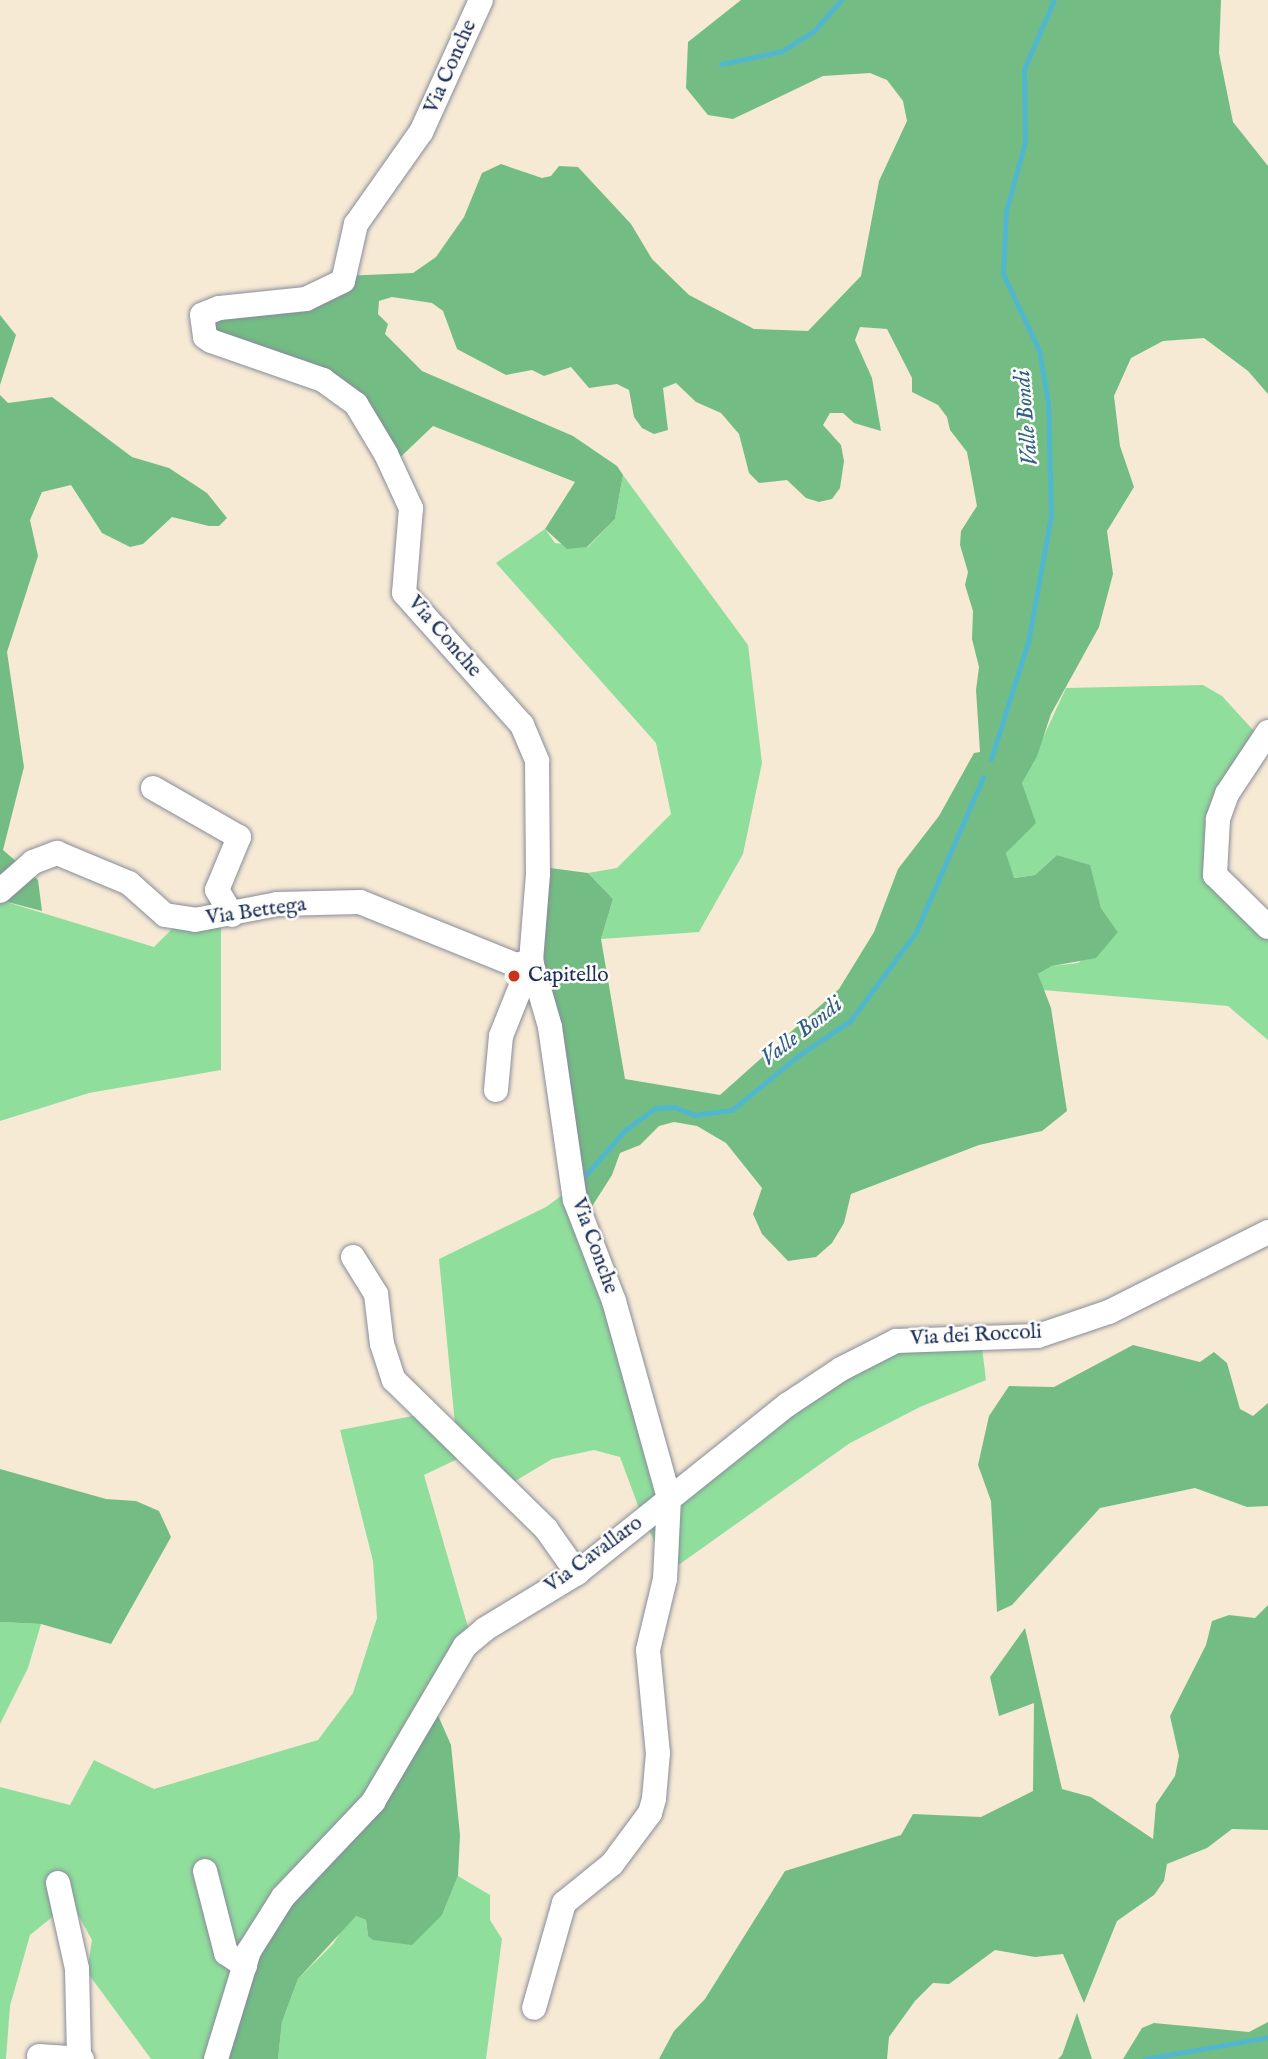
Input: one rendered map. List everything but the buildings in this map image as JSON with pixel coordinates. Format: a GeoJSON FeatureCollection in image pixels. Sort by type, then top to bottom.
{"type":"FeatureCollection","features":[{"type":"Feature","properties":{"kind":"street","name":"Via Conche"},"geometry":{"type":"LineString","coordinates":[[481,0],[421,132],[356,224],[343,281],[306,299],[219,308],[202,315],[205,337],[211,341],[323,380],[356,404],[386,454],[411,508],[404,593],[522,725],[537,761],[538,874],[531,961],[550,1027],[575,1200],[614,1301],[669,1498]]}},
{"type":"Feature","properties":{"kind":"street"},"geometry":{"type":"LineString","coordinates":[[1268,732],[1227,794],[1218,818],[1215,875],[1268,927]]}},
{"type":"Feature","properties":{"kind":"street"},"geometry":{"type":"LineString","coordinates":[[153,788],[239,837],[217,890],[232,915]]}},
{"type":"Feature","properties":{"kind":"street","name":"Via Bettega"},"geometry":{"type":"LineString","coordinates":[[0,891],[33,862],[57,853],[129,883],[165,915],[195,920],[232,915],[277,904],[360,902],[516,965],[531,961]]}},
{"type":"Feature","properties":{"kind":"street"},"geometry":{"type":"LineString","coordinates":[[496,1090],[501,1036],[531,961]]}},
{"type":"Feature","properties":{"kind":"street","name":"Via dei Roccoli"},"geometry":{"type":"LineString","coordinates":[[669,1498],[788,1405],[841,1369],[896,1341],[1038,1336],[1110,1312],[1268,1232]]}},
{"type":"Feature","properties":{"kind":"street"},"geometry":{"type":"LineString","coordinates":[[353,1257],[376,1294],[382,1344],[394,1380],[546,1529],[577,1573]]}},
{"type":"Feature","properties":{"kind":"street","name":"Via Cavallaro"},"geometry":{"type":"LineString","coordinates":[[216,2059],[245,1966],[283,1897],[373,1802],[465,1646],[485,1629],[577,1573],[669,1498]]}},
{"type":"Feature","properties":{"kind":"street","name":"Via Cavallaro"},"geometry":{"type":"LineString","coordinates":[[534,2008],[564,1903],[612,1864],[650,1813],[654,1799],[658,1754],[649,1650],[665,1579],[669,1498]]}},
{"type":"Feature","properties":{"kind":"street"},"geometry":{"type":"LineString","coordinates":[[205,1871],[226,1953],[245,1966]]}},
{"type":"Feature","properties":{"kind":"street"},"geometry":{"type":"LineString","coordinates":[[39,2056],[80,2057],[77,1969],[58,1882]]}},
{"type":"Feature","properties":{"kind":"green space"},"geometry":{"type":"Polygon","coordinates":[[[741,0],[1221,0],[1219,53],[1233,122],[1268,166],[1268,394],[1248,371],[1204,338],[1163,341],[1131,358],[1114,396],[1120,446],[1134,487],[1107,531],[1113,574],[1099,627],[1051,714],[1037,756],[1022,783],[1036,823],[1006,853],[1014,878],[1035,875],[1057,855],[1090,865],[1101,908],[1118,932],[1096,958],[1052,966],[1038,974],[1051,1008],[1067,1111],[1042,1131],[979,1145],[851,1194],[844,1223],[832,1243],[816,1257],[788,1261],[762,1234],[753,1214],[762,1188],[726,1143],[697,1126],[674,1122],[659,1126],[640,1145],[620,1153],[612,1175],[584,1219],[544,1062],[535,866],[588,873],[613,899],[601,939],[625,1079],[720,1095],[839,989],[874,932],[898,869],[939,816],[974,753],[980,752],[976,690],[979,667],[972,639],[973,611],[965,585],[968,572],[960,545],[961,531],[977,506],[967,452],[950,430],[947,417],[938,405],[912,392],[912,378],[887,329],[860,327],[855,340],[872,378],[881,431],[854,423],[843,413],[830,413],[823,425],[841,445],[844,461],[840,488],[832,499],[819,502],[806,498],[787,480],[759,483],[749,473],[739,434],[721,413],[696,402],[676,383],[663,388],[668,430],[654,434],[642,428],[634,417],[629,390],[617,384],[589,388],[571,367],[544,376],[532,370],[506,375],[457,349],[443,311],[432,303],[392,297],[379,301],[378,314],[388,324],[385,334],[422,371],[573,436],[617,466],[623,475],[615,519],[587,547],[567,549],[545,529],[575,482],[433,426],[390,467],[349,402],[304,360],[217,346],[199,311],[320,287],[342,276],[413,273],[436,257],[464,217],[482,173],[501,164],[542,178],[551,176],[559,166],[578,167],[631,224],[652,259],[689,295],[754,329],[808,331],[861,276],[879,181],[907,121],[903,101],[887,80],[870,73],[823,76],[733,119],[708,115],[686,88],[688,42],[741,0]]]}},
{"type":"Feature","properties":{"kind":"green space"},"geometry":{"type":"Polygon","coordinates":[[[0,315],[16,335],[0,385],[0,315]]]}},
{"type":"Feature","properties":{"kind":"green space"},"geometry":{"type":"Polygon","coordinates":[[[0,395],[8,403],[52,397],[132,457],[169,468],[207,493],[227,518],[219,526],[209,526],[172,517],[143,544],[130,547],[102,533],[71,485],[42,492],[30,520],[38,556],[7,652],[24,767],[3,850],[38,880],[42,911],[0,900],[0,395]]]}},
{"type":"Feature","properties":{"kind":"green space"},"geometry":{"type":"Polygon","coordinates":[[[623,475],[748,645],[762,763],[743,854],[699,932],[601,939],[613,899],[588,873],[617,868],[671,814],[656,743],[496,563],[545,529],[555,543],[588,547],[615,519],[623,475]]]}},
{"type":"Feature","properties":{"kind":"green space"},"geometry":{"type":"Polygon","coordinates":[[[1203,685],[1222,696],[1264,742],[1242,761],[1215,891],[1268,932],[1268,1040],[1228,1006],[1043,990],[1038,974],[1052,966],[1078,963],[1118,932],[1101,908],[1089,865],[1057,855],[1035,875],[1013,878],[1006,853],[1035,823],[1022,783],[1066,688],[1203,685]]]}},
{"type":"Feature","properties":{"kind":"green space"},"geometry":{"type":"Polygon","coordinates":[[[0,900],[154,947],[181,920],[221,921],[221,1070],[89,1093],[0,1121],[0,900]]]}},
{"type":"Feature","properties":{"kind":"green space"},"geometry":{"type":"Polygon","coordinates":[[[572,1188],[662,1496],[838,1366],[980,1331],[986,1380],[920,1407],[850,1443],[670,1571],[643,1519],[620,1457],[594,1450],[552,1459],[512,1483],[466,1455],[424,1475],[470,1634],[218,2059],[151,2059],[87,1972],[92,1940],[71,1902],[30,1935],[10,2006],[6,2059],[0,2059],[0,1787],[70,1805],[94,1760],[154,1789],[318,1740],[353,1693],[377,1618],[373,1561],[340,1430],[418,1415],[455,1424],[439,1259],[546,1207],[572,1188]]]}},
{"type":"Feature","properties":{"kind":"green space"},"geometry":{"type":"Polygon","coordinates":[[[1133,1345],[1200,1362],[1214,1352],[1227,1363],[1240,1409],[1253,1416],[1268,1403],[1268,1506],[1247,1507],[1195,1488],[1100,1508],[1012,1605],[997,1612],[991,1501],[978,1465],[989,1416],[1009,1386],[1054,1387],[1133,1345]]]}},
{"type":"Feature","properties":{"kind":"green space"},"geometry":{"type":"Polygon","coordinates":[[[0,1469],[106,1499],[136,1501],[159,1511],[171,1537],[111,1644],[41,1624],[0,1622],[0,1469]]]}},
{"type":"Feature","properties":{"kind":"green space"},"geometry":{"type":"Polygon","coordinates":[[[1268,1605],[1268,1830],[1232,1829],[1207,1848],[1167,1864],[1164,1881],[1154,1895],[1117,1921],[1084,2003],[1063,1954],[1035,1957],[995,1950],[949,1984],[933,1983],[915,2001],[889,2037],[887,2059],[659,2059],[674,2031],[705,1999],[785,1871],[901,1835],[913,1814],[981,1817],[1033,1791],[1034,1703],[999,1716],[990,1677],[1025,1628],[1062,1789],[1091,1797],[1153,1839],[1156,1804],[1175,1776],[1179,1756],[1170,1716],[1206,1645],[1212,1621],[1229,1615],[1255,1618],[1268,1605]]]}},
{"type":"Feature","properties":{"kind":"green space"},"geometry":{"type":"Polygon","coordinates":[[[0,1622],[41,1624],[28,1668],[0,1724],[0,1622]]]}},
{"type":"Feature","properties":{"kind":"green space"},"geometry":{"type":"Polygon","coordinates":[[[433,1704],[451,1745],[460,1835],[458,1876],[442,1915],[412,1945],[373,1940],[368,1936],[366,1920],[356,1916],[298,1979],[282,2022],[278,2059],[218,2059],[276,1904],[330,1848],[433,1704]]]}},
{"type":"Feature","properties":{"kind":"green space"},"geometry":{"type":"Polygon","coordinates":[[[458,1876],[490,1895],[490,1920],[502,1939],[486,2059],[278,2059],[282,2022],[298,1979],[333,1944],[347,1922],[356,1916],[366,1920],[368,1936],[442,1915],[458,1876]]]}},
{"type":"Feature","properties":{"kind":"green space"},"geometry":{"type":"Polygon","coordinates":[[[1077,2013],[1092,2059],[1058,2059],[1062,2055],[1077,2013]]]}},
{"type":"Feature","properties":{"kind":"green space"},"geometry":{"type":"Polygon","coordinates":[[[1268,2022],[1268,2059],[1123,2059],[1142,2028],[1154,2023],[1249,2032],[1268,2022]]]}},
{"type":"Feature","properties":{"kind":"waterway"},"geometry":{"type":"LineString","coordinates":[[721,64],[782,51],[814,31],[841,0]]}},
{"type":"Feature","properties":{"kind":"waterway","name":"Valle Bondi"},"geometry":{"type":"LineString","coordinates":[[991,759],[1028,642],[1051,516],[1048,403],[1039,350],[1003,274],[1006,211],[1025,142],[1024,69],[1054,0]]}},
{"type":"Feature","properties":{"kind":"waterway","name":"Valle Bondi"},"geometry":{"type":"LineString","coordinates":[[583,1178],[625,1130],[655,1108],[674,1107],[695,1115],[732,1110],[799,1055],[850,1021],[916,932],[983,777]]}},
{"type":"Feature","properties":{"kind":"waterway"},"geometry":{"type":"LineString","coordinates":[[1145,2059],[1268,2037]]}},
{"type":"Feature","properties":{"kind":"place","name":"Capitello"},"geometry":{"type":"Point","coordinates":[514,976]}}]}
